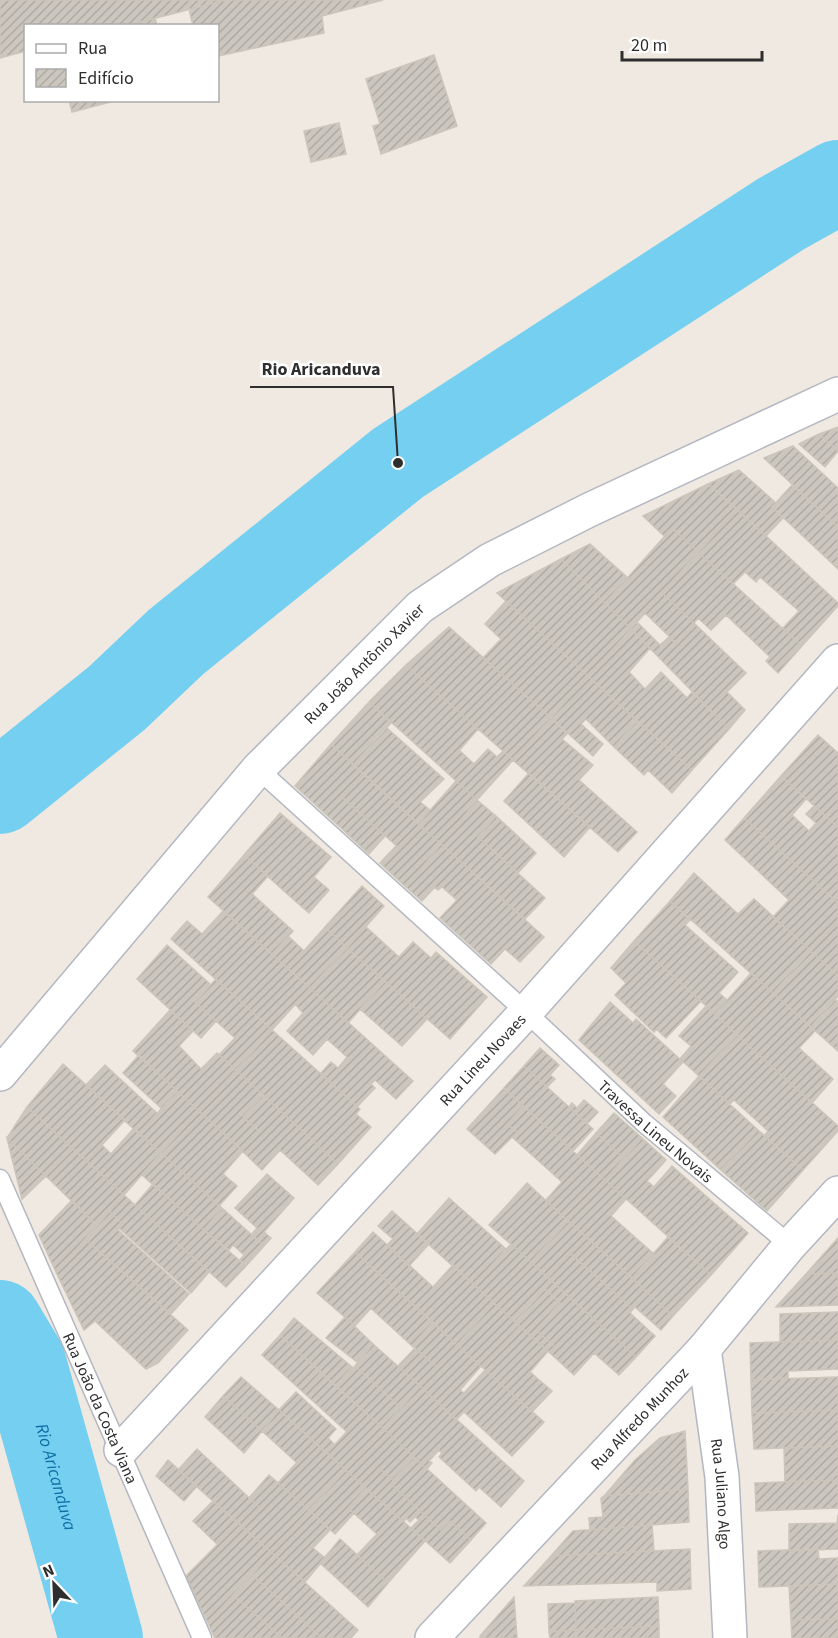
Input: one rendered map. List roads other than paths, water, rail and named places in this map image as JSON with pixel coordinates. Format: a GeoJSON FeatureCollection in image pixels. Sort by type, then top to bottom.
{"type":"FeatureCollection","features":[{"type":"Feature","properties":{"kind":"street","name":"Rua João Antônio Xavier"},"geometry":{"type":"LineString","coordinates":[[0,1074],[258,769],[420,607],[490,560],[600,505],[838,394]]}},
{"type":"Feature","properties":{"kind":"street","name":"Rua Lineu Novaes"},"geometry":{"type":"LineString","coordinates":[[121,1450],[526,1012],[838,661]]}},
{"type":"Feature","properties":{"kind":"street","name":"Rua Alfredo Munhoz"},"geometry":{"type":"LineString","coordinates":[[432,1638],[704,1349],[790,1245],[838,1193]]}},
{"type":"Feature","properties":{"kind":"street","name":"Rua Juliano Algo"},"geometry":{"type":"LineString","coordinates":[[704,1349],[722,1477],[730,1638]]}},
{"type":"Feature","properties":{"kind":"lane","name":"Travessa Lineu Novais"},"geometry":{"type":"LineString","coordinates":[[258,769],[526,1012],[644,1123],[790,1245]]}},
{"type":"Feature","properties":{"kind":"lane","name":"Rua João da Costa Viana"},"geometry":{"type":"LineString","coordinates":[[0,1179],[202,1638]]}},
{"type":"Feature","properties":{"kind":"waterway","name":"Rio Aricanduva"},"geometry":{"type":"LineString","coordinates":[[0,792],[117,698],[176,642],[398,463],[781,214],[838,182]]}},
{"type":"Feature","properties":{"kind":"waterway","name":"Rio Aricanduva"},"geometry":{"type":"LineString","coordinates":[[0,1322],[24,1362],[101,1638]]}},
{"type":"Feature","properties":{"kind":"place","name":"Rio Aricanduva"},"geometry":{"type":"Point","coordinates":[398,463]}}]}
